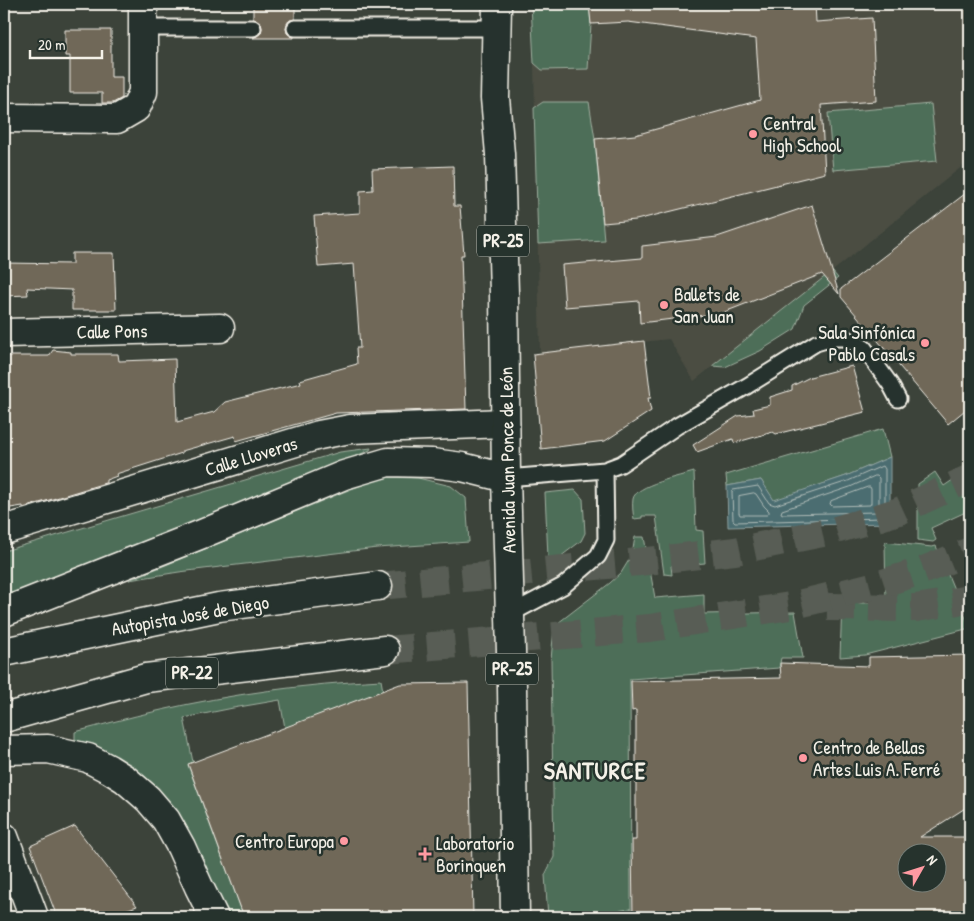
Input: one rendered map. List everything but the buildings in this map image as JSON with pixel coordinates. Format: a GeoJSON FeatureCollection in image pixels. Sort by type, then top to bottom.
{"type":"FeatureCollection","features":[{"type":"Feature","properties":{"kind":"main road"},"geometry":{"type":"LineString","coordinates":[[4,118],[116,118],[136,108],[143,92],[143,16]]}},
{"type":"Feature","properties":{"kind":"main road","name":"Avenida Juan Ponce de León"},"geometry":{"type":"LineString","coordinates":[[497,16],[495,98],[500,154],[504,293],[506,478],[516,917]]}},
{"type":"Feature","properties":{"kind":"main road","name":"Calle Pons"},"geometry":{"type":"LineString","coordinates":[[4,333],[220,328]]}},
{"type":"Feature","properties":{"kind":"main road","name":"Calle Lloveras"},"geometry":{"type":"LineString","coordinates":[[4,530],[319,435],[350,429],[505,423]]}},
{"type":"Feature","properties":{"kind":"main road"},"geometry":{"type":"LineString","coordinates":[[4,612],[202,534],[344,475],[388,462],[462,467],[506,478]]}},
{"type":"Feature","properties":{"kind":"main road","name":"Autopista José de Diego"},"geometry":{"type":"LineString","coordinates":[[4,652],[219,607],[378,586]]}},
{"type":"Feature","properties":{"kind":"main road","name":"PR-22"},"geometry":{"type":"LineString","coordinates":[[4,718],[146,678],[385,650]]}},
{"type":"Feature","properties":{"kind":"main road"},"geometry":{"type":"LineString","coordinates":[[5,750],[48,749],[88,758],[125,779],[148,799],[166,820],[214,917]]}},
{"type":"Feature","properties":{"kind":"main road"},"geometry":{"type":"LineString","coordinates":[[4,837],[34,917]]}},
{"type":"Feature","properties":{"kind":"lane"},"geometry":{"type":"LineString","coordinates":[[143,16],[253,28]]}},
{"type":"Feature","properties":{"kind":"lane"},"geometry":{"type":"LineString","coordinates":[[295,28],[497,16]]}},
{"type":"Feature","properties":{"kind":"lane"},"geometry":{"type":"LineString","coordinates":[[506,478],[605,470],[620,464],[676,426],[747,386],[816,343],[833,338],[845,338],[864,348],[898,398]]}},
{"type":"Feature","properties":{"kind":"lane"},"geometry":{"type":"LineString","coordinates":[[510,614],[563,586],[598,556],[606,540],[605,470]]}},
{"type":"Feature","properties":{"kind":"shaded area","name":"Central High School"},"geometry":{"type":"Polygon","coordinates":[[[531,4],[970,4],[970,160],[694,381],[669,339],[540,353],[531,4]]]}},
{"type":"Feature","properties":{"kind":"green space"},"geometry":{"type":"Polygon","coordinates":[[[531,4],[589,4],[591,24],[588,69],[542,70],[534,63],[531,4]]]}},
{"type":"Feature","properties":{"kind":"green space"},"geometry":{"type":"Polygon","coordinates":[[[543,102],[589,102],[595,139],[604,240],[538,244],[534,108],[543,102]]]}},
{"type":"Feature","properties":{"kind":"green space"},"geometry":{"type":"Polygon","coordinates":[[[931,104],[937,161],[833,170],[828,113],[931,104]]]}},
{"type":"Feature","properties":{"kind":"green space"},"geometry":{"type":"Polygon","coordinates":[[[832,271],[838,278],[804,305],[795,329],[760,351],[725,367],[712,366],[832,271]]]}},
{"type":"Feature","properties":{"kind":"green space"},"geometry":{"type":"Polygon","coordinates":[[[883,429],[890,457],[846,476],[774,501],[761,480],[727,486],[726,475],[883,429]]]}},
{"type":"Feature","properties":{"kind":"green space"},"geometry":{"type":"Polygon","coordinates":[[[371,448],[225,512],[4,599],[4,551],[340,452],[371,448]]]}},
{"type":"Feature","properties":{"kind":"green space"},"geometry":{"type":"Polygon","coordinates":[[[970,462],[970,510],[931,528],[936,540],[933,542],[918,540],[918,484],[935,472],[944,486],[963,473],[961,468],[970,462]]]}},
{"type":"Feature","properties":{"kind":"green space"},"geometry":{"type":"Polygon","coordinates":[[[694,472],[696,530],[703,531],[705,563],[671,566],[672,575],[664,574],[656,516],[642,516],[642,518],[634,519],[633,499],[642,489],[650,485],[694,472]]]}},
{"type":"Feature","properties":{"kind":"green space"},"geometry":{"type":"Polygon","coordinates":[[[385,477],[418,478],[451,486],[466,498],[469,542],[377,548],[179,572],[129,580],[351,489],[385,477]]]}},
{"type":"Feature","properties":{"kind":"green space"},"geometry":{"type":"Polygon","coordinates":[[[575,490],[583,499],[585,533],[581,541],[556,560],[548,557],[545,493],[575,490]]]}},
{"type":"Feature","properties":{"kind":"green space"},"geometry":{"type":"Polygon","coordinates":[[[635,537],[644,537],[655,598],[704,594],[704,614],[795,612],[803,658],[781,658],[779,668],[630,679],[631,909],[567,917],[548,917],[545,875],[554,857],[551,660],[554,626],[621,573],[632,555],[635,537]]]}},
{"type":"Feature","properties":{"kind":"green space"},"geometry":{"type":"Polygon","coordinates":[[[885,542],[936,546],[970,628],[865,655],[840,657],[842,603],[886,603],[885,542]]]}},
{"type":"Feature","properties":{"kind":"green space"},"geometry":{"type":"Polygon","coordinates":[[[381,680],[383,691],[285,728],[280,700],[184,718],[193,762],[188,765],[244,917],[228,917],[217,894],[147,780],[132,767],[107,752],[75,740],[75,732],[185,705],[268,691],[381,680]]]}},
{"type":"Feature","properties":{"kind":"water"},"geometry":{"type":"Polygon","coordinates":[[[890,457],[890,523],[728,527],[727,486],[761,480],[774,500],[846,476],[890,457]]]}},
{"type":"Feature","properties":{"kind":"tunnel"},"geometry":{"type":"LineString","coordinates":[[378,586],[639,562],[735,551],[832,531],[874,519],[899,511],[970,478]]}},
{"type":"Feature","properties":{"kind":"tunnel"},"geometry":{"type":"LineString","coordinates":[[385,650],[650,628],[790,606],[877,585],[924,570],[970,551]]}},
{"type":"Feature","properties":{"kind":"tunnel"},"geometry":{"type":"LineString","coordinates":[[827,607],[916,608],[970,599]]}},
{"type":"Feature","properties":{"kind":"place","name":"Central High School"},"geometry":{"type":"Point","coordinates":[753,134]}},
{"type":"Feature","properties":{"kind":"place","name":"Ballets de San Juan"},"geometry":{"type":"Point","coordinates":[664,305]}},
{"type":"Feature","properties":{"kind":"place","name":"Sala Sinfónica Pablo Casals"},"geometry":{"type":"Point","coordinates":[925,343]}},
{"type":"Feature","properties":{"kind":"place","name":"Centro de Bellas Artes Luis A. Ferré"},"geometry":{"type":"Point","coordinates":[803,758]}},
{"type":"Feature","properties":{"kind":"place","name":"Centro Europa"},"geometry":{"type":"Point","coordinates":[344,841]}},
{"type":"Feature","properties":{"kind":"place","name":"Laboratorio Borinquen"},"geometry":{"type":"Point","coordinates":[425,854]}},
{"type":"Feature","properties":{"kind":"district","name":"SANTURCE"},"geometry":{"type":"Point","coordinates":[595,771]}}]}
